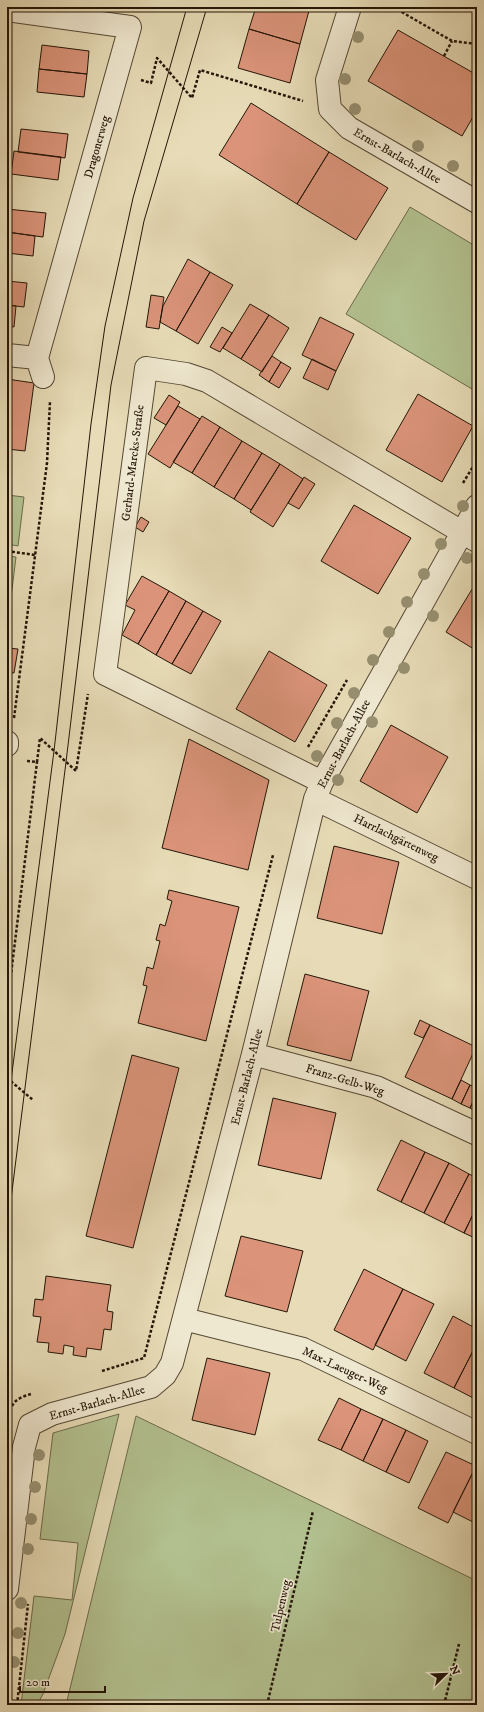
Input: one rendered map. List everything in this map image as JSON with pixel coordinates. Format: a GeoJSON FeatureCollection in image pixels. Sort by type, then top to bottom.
{"type":"FeatureCollection","features":[{"type":"Feature","properties":{"kind":"street"},"geometry":{"type":"LineString","coordinates":[[330,109],[327,80],[350,7]]}},
{"type":"Feature","properties":{"kind":"street","name":"Dragonerweg"},"geometry":{"type":"LineString","coordinates":[[7,10],[130,27],[40,368]]}},
{"type":"Feature","properties":{"kind":"street","name":"Ernst-Barlach-Allee"},"geometry":{"type":"LineString","coordinates":[[330,109],[349,128],[477,202]]}},
{"type":"Feature","properties":{"kind":"street"},"geometry":{"type":"LineString","coordinates":[[7,355],[40,368]]}},
{"type":"Feature","properties":{"kind":"street","name":"Gerhard-Marcks-Straße"},"geometry":{"type":"LineString","coordinates":[[105,674],[146,368],[186,374],[207,381],[469,537]]}},
{"type":"Feature","properties":{"kind":"street","name":"Ernst-Barlach-Allee"},"geometry":{"type":"LineString","coordinates":[[7,1589],[24,1446],[30,1425],[52,1414],[151,1387],[165,1375],[172,1363],[253,1054],[318,791],[469,537],[477,506]]}},
{"type":"Feature","properties":{"kind":"street"},"geometry":{"type":"LineString","coordinates":[[105,674],[318,791]]}},
{"type":"Feature","properties":{"kind":"street","name":"Harrlachgärtenweg"},"geometry":{"type":"LineString","coordinates":[[318,791],[477,878]]}},
{"type":"Feature","properties":{"kind":"street","name":"Franz-Gelb-Weg"},"geometry":{"type":"LineString","coordinates":[[253,1054],[376,1087],[477,1134]]}},
{"type":"Feature","properties":{"kind":"street","name":"Max-Laeuger-Weg"},"geometry":{"type":"LineString","coordinates":[[184,1319],[303,1349],[477,1432]]}},
{"type":"Feature","properties":{"kind":"path"},"geometry":{"type":"LineString","coordinates":[[392,7],[452,41],[477,44]]}},
{"type":"Feature","properties":{"kind":"path"},"geometry":{"type":"LineString","coordinates":[[444,56],[452,41]]}},
{"type":"Feature","properties":{"kind":"path"},"geometry":{"type":"LineString","coordinates":[[118,74],[151,83],[158,58],[192,98],[200,70],[330,109]]}},
{"type":"Feature","properties":{"kind":"path"},"geometry":{"type":"LineString","coordinates":[[37,762],[11,747],[47,463],[50,396],[40,368]]}},
{"type":"Feature","properties":{"kind":"path"},"geometry":{"type":"LineString","coordinates":[[7,551],[35,555]]}},
{"type":"Feature","properties":{"kind":"path"},"geometry":{"type":"LineString","coordinates":[[7,1007],[40,738],[76,771],[91,673],[105,674]]}},
{"type":"Feature","properties":{"kind":"path"},"geometry":{"type":"LineString","coordinates":[[7,1078],[33,1100]]}},
{"type":"Feature","properties":{"kind":"path","name":"Tulpenweg"},"geometry":{"type":"LineString","coordinates":[[267,1705],[313,1511]]}},
{"type":"Feature","properties":{"kind":"path"},"geometry":{"type":"LineString","coordinates":[[444,1705],[459,1644]]}},
{"type":"Feature","properties":{"kind":"green space"},"geometry":{"type":"Polygon","coordinates":[[[410,207],[477,247],[477,392],[346,314],[410,207]]]}},
{"type":"Feature","properties":{"kind":"green space"},"geometry":{"type":"Polygon","coordinates":[[[7,495],[24,497],[18,546],[7,544],[7,495]]]}},
{"type":"Feature","properties":{"kind":"green space"},"geometry":{"type":"Polygon","coordinates":[[[7,556],[16,557],[7,630],[7,556]]]}},
{"type":"Feature","properties":{"kind":"green space"},"geometry":{"type":"Polygon","coordinates":[[[119,1414],[65,1634],[43,1694],[37,1705],[21,1705],[34,1596],[72,1600],[78,1543],[40,1539],[53,1433],[119,1414]]]}},
{"type":"Feature","properties":{"kind":"green space"},"geometry":{"type":"Polygon","coordinates":[[[136,1416],[477,1581],[477,1705],[66,1705],[136,1416]]]}},
{"type":"Feature","properties":{"kind":"building"},"geometry":{"type":"Polygon","coordinates":[[[256,7],[310,7],[300,44],[249,29],[256,7]]]}},
{"type":"Feature","properties":{"kind":"building"},"geometry":{"type":"Polygon","coordinates":[[[249,29],[300,44],[290,83],[238,68],[249,29]]]}},
{"type":"Feature","properties":{"kind":"building"},"geometry":{"type":"Polygon","coordinates":[[[398,30],[477,75],[477,110],[462,136],[368,81],[398,30]]]}},
{"type":"Feature","properties":{"kind":"building"},"geometry":{"type":"Polygon","coordinates":[[[42,45],[89,51],[87,74],[39,69],[42,45]]]}},
{"type":"Feature","properties":{"kind":"building"},"geometry":{"type":"Polygon","coordinates":[[[39,69],[87,74],[84,97],[37,92],[39,69]]]}},
{"type":"Feature","properties":{"kind":"building"},"geometry":{"type":"Polygon","coordinates":[[[251,103],[329,152],[297,204],[219,155],[251,103]]]}},
{"type":"Feature","properties":{"kind":"building"},"geometry":{"type":"Polygon","coordinates":[[[21,129],[68,134],[65,158],[18,152],[21,129]]]}},
{"type":"Feature","properties":{"kind":"building"},"geometry":{"type":"Polygon","coordinates":[[[14,151],[61,157],[58,180],[11,174],[14,151]]]}},
{"type":"Feature","properties":{"kind":"building"},"geometry":{"type":"Polygon","coordinates":[[[329,152],[388,188],[356,240],[297,204],[329,152]]]}},
{"type":"Feature","properties":{"kind":"building"},"geometry":{"type":"Polygon","coordinates":[[[7,209],[46,213],[43,237],[7,232],[7,209]]]}},
{"type":"Feature","properties":{"kind":"building"},"geometry":{"type":"Polygon","coordinates":[[[7,232],[35,236],[33,256],[7,253],[7,232]]]}},
{"type":"Feature","properties":{"kind":"building"},"geometry":{"type":"Polygon","coordinates":[[[188,259],[210,272],[176,331],[160,322],[163,306],[188,259]]]}},
{"type":"Feature","properties":{"kind":"building"},"geometry":{"type":"Polygon","coordinates":[[[210,272],[233,285],[198,344],[176,331],[210,272]]]}},
{"type":"Feature","properties":{"kind":"building"},"geometry":{"type":"Polygon","coordinates":[[[7,281],[27,283],[24,307],[7,305],[7,281]]]}},
{"type":"Feature","properties":{"kind":"building"},"geometry":{"type":"Polygon","coordinates":[[[151,295],[164,297],[159,329],[146,327],[151,295]]]}},
{"type":"Feature","properties":{"kind":"building"},"geometry":{"type":"Polygon","coordinates":[[[250,304],[269,315],[241,359],[223,348],[250,304]]]}},
{"type":"Feature","properties":{"kind":"building"},"geometry":{"type":"Polygon","coordinates":[[[7,305],[16,306],[14,327],[7,326],[7,305]]]}},
{"type":"Feature","properties":{"kind":"building"},"geometry":{"type":"Polygon","coordinates":[[[269,315],[289,328],[262,372],[241,359],[269,315]]]}},
{"type":"Feature","properties":{"kind":"building"},"geometry":{"type":"Polygon","coordinates":[[[320,317],[354,334],[336,371],[302,355],[320,317]]]}},
{"type":"Feature","properties":{"kind":"building"},"geometry":{"type":"Polygon","coordinates":[[[222,327],[232,333],[220,352],[210,347],[222,327]]]}},
{"type":"Feature","properties":{"kind":"building"},"geometry":{"type":"Polygon","coordinates":[[[272,356],[281,362],[269,382],[259,375],[272,356]]]}},
{"type":"Feature","properties":{"kind":"building"},"geometry":{"type":"Polygon","coordinates":[[[312,359],[336,371],[328,390],[303,378],[312,359]]]}},
{"type":"Feature","properties":{"kind":"building"},"geometry":{"type":"Polygon","coordinates":[[[281,362],[291,368],[279,388],[269,382],[281,362]]]}},
{"type":"Feature","properties":{"kind":"building"},"geometry":{"type":"Polygon","coordinates":[[[7,379],[34,383],[25,451],[7,449],[7,379]]]}},
{"type":"Feature","properties":{"kind":"building"},"geometry":{"type":"Polygon","coordinates":[[[418,394],[473,426],[442,482],[386,450],[418,394]]]}},
{"type":"Feature","properties":{"kind":"building"},"geometry":{"type":"Polygon","coordinates":[[[169,395],[180,402],[166,425],[154,418],[169,395]]]}},
{"type":"Feature","properties":{"kind":"building"},"geometry":{"type":"Polygon","coordinates":[[[178,406],[200,419],[170,468],[148,454],[178,406]]]}},
{"type":"Feature","properties":{"kind":"building"},"geometry":{"type":"Polygon","coordinates":[[[202,416],[220,427],[192,473],[173,462],[202,416]]]}},
{"type":"Feature","properties":{"kind":"building"},"geometry":{"type":"Polygon","coordinates":[[[220,427],[242,441],[214,487],[192,473],[220,427]]]}},
{"type":"Feature","properties":{"kind":"building"},"geometry":{"type":"Polygon","coordinates":[[[242,441],[262,453],[234,499],[214,487],[242,441]]]}},
{"type":"Feature","properties":{"kind":"building"},"geometry":{"type":"Polygon","coordinates":[[[262,453],[280,464],[251,510],[234,499],[262,453]]]}},
{"type":"Feature","properties":{"kind":"building"},"geometry":{"type":"Polygon","coordinates":[[[280,464],[303,479],[273,527],[250,512],[280,464]]]}},
{"type":"Feature","properties":{"kind":"building"},"geometry":{"type":"Polygon","coordinates":[[[304,477],[315,484],[299,509],[288,503],[304,477]]]}},
{"type":"Feature","properties":{"kind":"building"},"geometry":{"type":"Polygon","coordinates":[[[354,505],[411,538],[378,594],[321,561],[354,505]]]}},
{"type":"Feature","properties":{"kind":"building"},"geometry":{"type":"Polygon","coordinates":[[[141,517],[149,522],[143,532],[135,527],[141,517]]]}},
{"type":"Feature","properties":{"kind":"building"},"geometry":{"type":"Polygon","coordinates":[[[142,576],[169,591],[138,644],[122,635],[135,610],[125,605],[142,576]]]}},
{"type":"Feature","properties":{"kind":"building"},"geometry":{"type":"Polygon","coordinates":[[[477,581],[477,651],[446,632],[477,581]]]}},
{"type":"Feature","properties":{"kind":"building"},"geometry":{"type":"Polygon","coordinates":[[[169,591],[186,601],[156,655],[138,644],[169,591]]]}},
{"type":"Feature","properties":{"kind":"building"},"geometry":{"type":"Polygon","coordinates":[[[186,601],[203,611],[172,664],[156,655],[186,601]]]}},
{"type":"Feature","properties":{"kind":"building"},"geometry":{"type":"Polygon","coordinates":[[[203,611],[221,621],[191,674],[172,664],[203,611]]]}},
{"type":"Feature","properties":{"kind":"building"},"geometry":{"type":"Polygon","coordinates":[[[7,648],[18,649],[14,673],[7,672],[7,648]]]}},
{"type":"Feature","properties":{"kind":"building"},"geometry":{"type":"Polygon","coordinates":[[[269,651],[327,685],[295,742],[236,709],[269,651]]]}},
{"type":"Feature","properties":{"kind":"building"},"geometry":{"type":"Polygon","coordinates":[[[391,725],[448,757],[417,813],[360,781],[391,725]]]}},
{"type":"Feature","properties":{"kind":"building"},"geometry":{"type":"Polygon","coordinates":[[[189,739],[269,780],[248,870],[162,848],[189,739]]]}},
{"type":"Feature","properties":{"kind":"building"},"geometry":{"type":"Polygon","coordinates":[[[334,846],[399,862],[382,934],[317,918],[334,846]]]}},
{"type":"Feature","properties":{"kind":"building"},"geometry":{"type":"Polygon","coordinates":[[[169,890],[239,907],[206,1041],[138,1023],[147,986],[143,985],[147,967],[153,969],[160,941],[156,940],[160,924],[165,926],[172,901],[167,899],[169,890]]]}},
{"type":"Feature","properties":{"kind":"building"},"geometry":{"type":"Polygon","coordinates":[[[305,974],[369,991],[351,1061],[287,1045],[305,974]]]}},
{"type":"Feature","properties":{"kind":"building"},"geometry":{"type":"Polygon","coordinates":[[[420,1020],[430,1025],[423,1038],[414,1034],[420,1020]]]}},
{"type":"Feature","properties":{"kind":"building"},"geometry":{"type":"Polygon","coordinates":[[[430,1025],[476,1047],[452,1099],[405,1077],[430,1025]]]}},
{"type":"Feature","properties":{"kind":"building"},"geometry":{"type":"Polygon","coordinates":[[[132,1055],[179,1068],[133,1248],[86,1236],[132,1055]]]}},
{"type":"Feature","properties":{"kind":"building"},"geometry":{"type":"Polygon","coordinates":[[[461,1080],[470,1085],[461,1104],[452,1099],[461,1080]]]}},
{"type":"Feature","properties":{"kind":"building"},"geometry":{"type":"Polygon","coordinates":[[[470,1085],[477,1088],[477,1093],[470,1108],[461,1104],[470,1085]]]}},
{"type":"Feature","properties":{"kind":"building"},"geometry":{"type":"Polygon","coordinates":[[[477,1093],[477,1112],[470,1108],[477,1093]]]}},
{"type":"Feature","properties":{"kind":"building"},"geometry":{"type":"Polygon","coordinates":[[[273,1098],[336,1113],[321,1179],[258,1165],[273,1098]]]}},
{"type":"Feature","properties":{"kind":"building"},"geometry":{"type":"Polygon","coordinates":[[[401,1140],[425,1152],[401,1202],[377,1190],[401,1140]]]}},
{"type":"Feature","properties":{"kind":"building"},"geometry":{"type":"Polygon","coordinates":[[[425,1152],[449,1163],[424,1213],[401,1202],[425,1152]]]}},
{"type":"Feature","properties":{"kind":"building"},"geometry":{"type":"Polygon","coordinates":[[[449,1163],[469,1174],[444,1223],[424,1213],[449,1163]]]}},
{"type":"Feature","properties":{"kind":"building"},"geometry":{"type":"Polygon","coordinates":[[[469,1174],[477,1178],[477,1206],[464,1233],[444,1223],[469,1174]]]}},
{"type":"Feature","properties":{"kind":"building"},"geometry":{"type":"Polygon","coordinates":[[[477,1206],[477,1239],[464,1233],[477,1206]]]}},
{"type":"Feature","properties":{"kind":"building"},"geometry":{"type":"Polygon","coordinates":[[[241,1236],[303,1251],[287,1312],[225,1296],[241,1236]]]}},
{"type":"Feature","properties":{"kind":"building"},"geometry":{"type":"Polygon","coordinates":[[[364,1269],[403,1289],[373,1350],[334,1330],[364,1269]]]}},
{"type":"Feature","properties":{"kind":"building"},"geometry":{"type":"Polygon","coordinates":[[[46,1276],[111,1285],[107,1311],[113,1312],[111,1330],[104,1329],[101,1350],[87,1348],[86,1357],[73,1355],[74,1347],[64,1345],[63,1354],[48,1352],[49,1343],[37,1342],[41,1317],[33,1316],[35,1299],[43,1300],[46,1276]]]}},
{"type":"Feature","properties":{"kind":"building"},"geometry":{"type":"Polygon","coordinates":[[[403,1289],[434,1304],[406,1361],[375,1345],[403,1289]]]}},
{"type":"Feature","properties":{"kind":"building"},"geometry":{"type":"Polygon","coordinates":[[[453,1316],[477,1329],[477,1343],[454,1388],[424,1373],[453,1316]]]}},
{"type":"Feature","properties":{"kind":"building"},"geometry":{"type":"Polygon","coordinates":[[[477,1343],[477,1400],[454,1388],[477,1343]]]}},
{"type":"Feature","properties":{"kind":"building"},"geometry":{"type":"Polygon","coordinates":[[[207,1358],[270,1373],[255,1435],[192,1420],[207,1358]]]}},
{"type":"Feature","properties":{"kind":"building"},"geometry":{"type":"Polygon","coordinates":[[[339,1398],[361,1409],[341,1450],[318,1440],[339,1398]]]}},
{"type":"Feature","properties":{"kind":"building"},"geometry":{"type":"Polygon","coordinates":[[[361,1409],[383,1419],[363,1461],[341,1450],[361,1409]]]}},
{"type":"Feature","properties":{"kind":"building"},"geometry":{"type":"Polygon","coordinates":[[[383,1419],[406,1430],[386,1472],[363,1461],[383,1419]]]}},
{"type":"Feature","properties":{"kind":"building"},"geometry":{"type":"Polygon","coordinates":[[[406,1430],[428,1441],[409,1483],[386,1472],[406,1430]]]}},
{"type":"Feature","properties":{"kind":"building"},"geometry":{"type":"Polygon","coordinates":[[[446,1452],[476,1466],[448,1523],[418,1508],[446,1452]]]}},
{"type":"Feature","properties":{"kind":"building"},"geometry":{"type":"Polygon","coordinates":[[[476,1466],[477,1515],[473,1522],[453,1512],[476,1466]]]}},
{"type":"Feature","properties":{"kind":"building"},"geometry":{"type":"Polygon","coordinates":[[[477,1515],[477,1524],[473,1522],[477,1515]]]}},
{"type":"Feature","properties":{"kind":"tram line"},"geometry":{"type":"LineString","coordinates":[[7,1111],[54,751],[91,424],[105,326],[133,198],[187,7]]}},
{"type":"Feature","properties":{"kind":"tram line"},"geometry":{"type":"LineString","coordinates":[[7,1231],[66,762],[111,385],[144,221],[207,7]]}}]}
